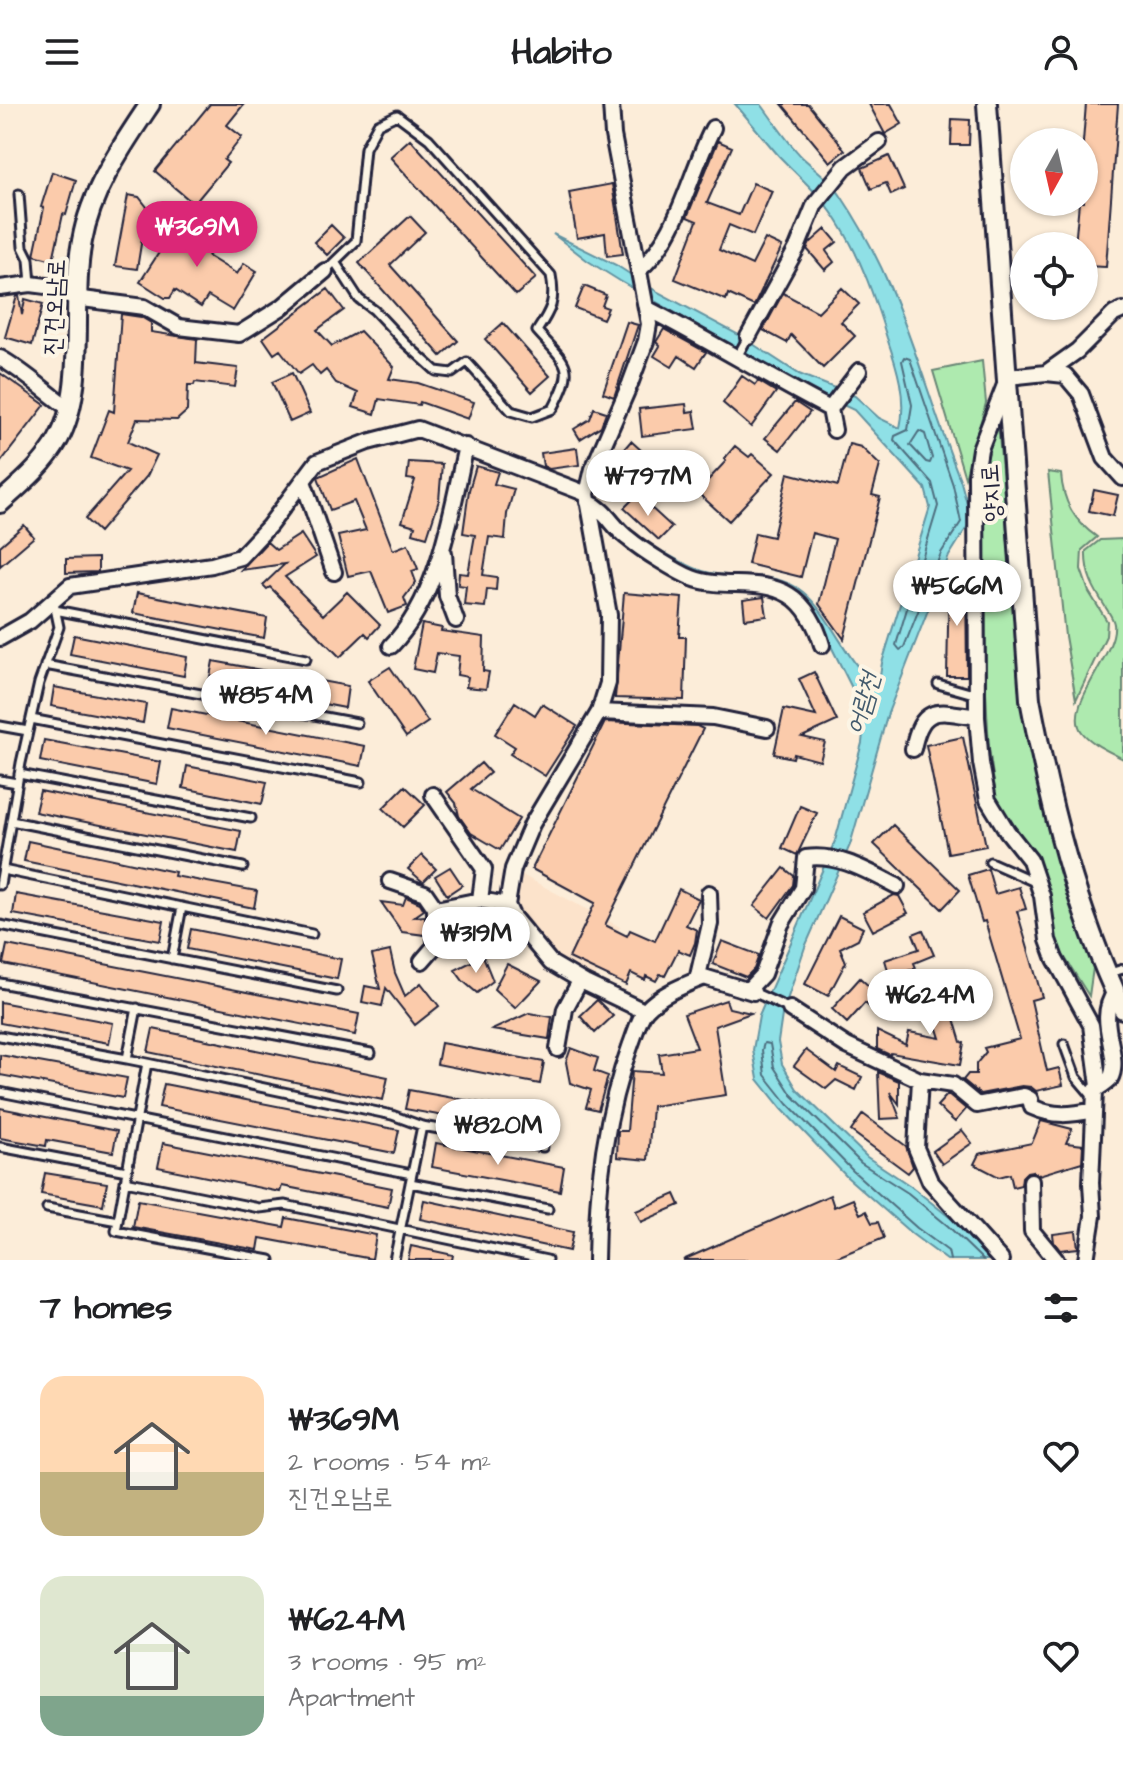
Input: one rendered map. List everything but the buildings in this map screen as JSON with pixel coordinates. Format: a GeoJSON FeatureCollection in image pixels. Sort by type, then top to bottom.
{"type":"FeatureCollection","features":[{"type":"Feature","properties":{"kind":"street","name":"진건오남로"},"geometry":{"type":"LineString","coordinates":[[0,503],[47,457],[59,438],[70,409],[74,391],[75,298],[82,241],[91,206],[150,104]]}},
{"type":"Feature","properties":{"kind":"street"},"geometry":{"type":"LineString","coordinates":[[611,104],[613,135],[649,324],[646,341],[593,469],[588,498],[609,615],[608,683],[599,712],[532,824],[513,869],[507,905],[512,916],[551,963],[580,981],[644,1011]]}},
{"type":"Feature","properties":{"kind":"street","name":"양지로"},"geometry":{"type":"LineString","coordinates":[[987,104],[1030,699],[1048,793],[1066,861],[1082,912],[1115,972],[1119,1001]]}},
{"type":"Feature","properties":{"kind":"street"},"geometry":{"type":"LineString","coordinates":[[640,273],[666,236],[713,128]]}},
{"type":"Feature","properties":{"kind":"street"},"geometry":{"type":"LineString","coordinates":[[748,337],[797,248],[815,204],[837,176],[879,142]]}},
{"type":"Feature","properties":{"kind":"street"},"geometry":{"type":"LineString","coordinates":[[0,288],[31,284],[54,287],[75,298],[144,307],[179,327],[239,334],[282,307],[330,266]]}},
{"type":"Feature","properties":{"kind":"street"},"geometry":{"type":"LineString","coordinates":[[646,308],[830,409]]}},
{"type":"Feature","properties":{"kind":"street"},"geometry":{"type":"LineString","coordinates":[[1046,373],[1077,351],[1114,314],[1123,310]]}},
{"type":"Feature","properties":{"kind":"street"},"geometry":{"type":"LineString","coordinates":[[0,358],[70,409]]}},
{"type":"Feature","properties":{"kind":"street"},"geometry":{"type":"LineString","coordinates":[[830,409],[859,371]]}},
{"type":"Feature","properties":{"kind":"street"},"geometry":{"type":"LineString","coordinates":[[1086,1260],[1093,1216],[1091,1183],[1096,1098],[1091,1025],[1055,959],[1030,860],[988,800],[981,763],[977,717],[976,475],[980,449],[1008,377],[1046,373],[1065,375],[1081,394],[1105,458],[1123,478]]}},
{"type":"Feature","properties":{"kind":"street"},"geometry":{"type":"LineString","coordinates":[[830,409],[834,430]]}},
{"type":"Feature","properties":{"kind":"street"},"geometry":{"type":"LineString","coordinates":[[0,638],[54,606],[70,586],[212,565],[240,557],[269,526],[317,462],[368,442],[418,429],[588,498],[600,507],[626,538],[691,577],[704,581],[767,586],[793,597],[812,620],[822,645]]}},
{"type":"Feature","properties":{"kind":"street"},"geometry":{"type":"LineString","coordinates":[[391,646],[407,630],[444,549],[466,446]]}},
{"type":"Feature","properties":{"kind":"street"},"geometry":{"type":"LineString","coordinates":[[303,481],[334,572]]}},
{"type":"Feature","properties":{"kind":"street"},"geometry":{"type":"LineString","coordinates":[[444,549],[447,596],[456,620]]}},
{"type":"Feature","properties":{"kind":"street"},"geometry":{"type":"LineString","coordinates":[[599,712],[713,717],[767,728]]}},
{"type":"Feature","properties":{"kind":"street"},"geometry":{"type":"LineString","coordinates":[[913,749],[917,728],[923,718],[935,713],[977,717]]}},
{"type":"Feature","properties":{"kind":"street"},"geometry":{"type":"LineString","coordinates":[[433,795],[484,869],[480,900]]}},
{"type":"Feature","properties":{"kind":"street"},"geometry":{"type":"LineString","coordinates":[[596,1260],[602,1160],[608,1119],[620,1074],[644,1011],[676,989],[704,977],[751,991],[763,974],[781,924],[803,888],[806,858],[816,856],[851,864],[897,886]]}},
{"type":"Feature","properties":{"kind":"street"},"geometry":{"type":"LineString","coordinates":[[390,881],[425,893],[435,909],[435,946],[422,961]]}},
{"type":"Feature","properties":{"kind":"street"},"geometry":{"type":"LineString","coordinates":[[697,980],[710,924],[709,893]]}},
{"type":"Feature","properties":{"kind":"street"},"geometry":{"type":"LineString","coordinates":[[435,909],[480,900],[507,905]]}},
{"type":"Feature","properties":{"kind":"street"},"geometry":{"type":"LineString","coordinates":[[558,1049],[565,1009],[580,981]]}},
{"type":"Feature","properties":{"kind":"street"},"geometry":{"type":"LineString","coordinates":[[790,1009],[847,1046],[920,1080],[953,1085],[977,1105],[1024,1096],[1030,1099],[1032,1107],[1063,1116],[1096,1098],[1111,1079],[1118,1055],[1107,1013],[1119,1001]]}},
{"type":"Feature","properties":{"kind":"street"},"geometry":{"type":"LineString","coordinates":[[920,1080],[916,1148],[930,1181],[1001,1260]]}},
{"type":"Feature","properties":{"kind":"street"},"geometry":{"type":"LineString","coordinates":[[1031,1181],[1032,1231],[1056,1260]]}},
{"type":"Feature","properties":{"kind":"lane"},"geometry":{"type":"LineString","coordinates":[[397,115],[429,139],[551,275],[554,295],[549,314],[537,331],[564,362],[567,381],[553,409],[532,417],[511,411],[467,362],[452,373],[436,371],[359,299],[330,266],[356,241],[365,148],[378,124],[397,115]]}},
{"type":"Feature","properties":{"kind":"lane"},"geometry":{"type":"LineString","coordinates":[[19,194],[23,247],[29,259],[31,284]]}},
{"type":"Feature","properties":{"kind":"lane"},"geometry":{"type":"LineString","coordinates":[[737,357],[748,337]]}},
{"type":"Feature","properties":{"kind":"lane"},"geometry":{"type":"LineString","coordinates":[[0,885],[4,832],[11,821],[28,731],[45,665],[59,627],[54,606],[306,659]]}},
{"type":"Feature","properties":{"kind":"lane"},"geometry":{"type":"LineString","coordinates":[[45,665],[357,723]]}},
{"type":"Feature","properties":{"kind":"lane"},"geometry":{"type":"LineString","coordinates":[[938,684],[977,695]]}},
{"type":"Feature","properties":{"kind":"lane"},"geometry":{"type":"LineString","coordinates":[[31,719],[361,782]]}},
{"type":"Feature","properties":{"kind":"lane"},"geometry":{"type":"LineString","coordinates":[[0,726],[28,731]]}},
{"type":"Feature","properties":{"kind":"lane"},"geometry":{"type":"LineString","coordinates":[[19,774],[251,818]]}},
{"type":"Feature","properties":{"kind":"lane"},"geometry":{"type":"LineString","coordinates":[[0,780],[17,783]]}},
{"type":"Feature","properties":{"kind":"lane"},"geometry":{"type":"LineString","coordinates":[[11,821],[243,867]]}},
{"type":"Feature","properties":{"kind":"lane"},"geometry":{"type":"LineString","coordinates":[[990,862],[1037,882]]}},
{"type":"Feature","properties":{"kind":"lane"},"geometry":{"type":"LineString","coordinates":[[3,870],[312,934]]}},
{"type":"Feature","properties":{"kind":"lane"},"geometry":{"type":"LineString","coordinates":[[172,959],[182,907]]}},
{"type":"Feature","properties":{"kind":"lane"},"geometry":{"type":"LineString","coordinates":[[0,925],[337,991]]}},
{"type":"Feature","properties":{"kind":"lane"},"geometry":{"type":"LineString","coordinates":[[0,983],[371,1053]]}},
{"type":"Feature","properties":{"kind":"lane"},"geometry":{"type":"LineString","coordinates":[[751,991],[790,1009]]}},
{"type":"Feature","properties":{"kind":"lane"},"geometry":{"type":"LineString","coordinates":[[127,1059],[137,1008]]}},
{"type":"Feature","properties":{"kind":"lane"},"geometry":{"type":"LineString","coordinates":[[0,1036],[147,1063],[392,1115],[422,1126],[543,1147]]}},
{"type":"Feature","properties":{"kind":"lane"},"geometry":{"type":"LineString","coordinates":[[1064,1044],[1076,1077],[1096,1098]]}},
{"type":"Feature","properties":{"kind":"lane"},"geometry":{"type":"LineString","coordinates":[[147,1063],[116,1231],[270,1260]]}},
{"type":"Feature","properties":{"kind":"lane"},"geometry":{"type":"LineString","coordinates":[[0,1092],[137,1118],[548,1209]]}},
{"type":"Feature","properties":{"kind":"lane"},"geometry":{"type":"LineString","coordinates":[[394,1260],[422,1126]]}},
{"type":"Feature","properties":{"kind":"lane"},"geometry":{"type":"LineString","coordinates":[[0,1147],[127,1171]]}},
{"type":"Feature","properties":{"kind":"lane"},"geometry":{"type":"LineString","coordinates":[[125,1181],[259,1208],[285,1205],[547,1260]]}},
{"type":"Feature","properties":{"kind":"lane"},"geometry":{"type":"LineString","coordinates":[[47,1208],[118,1221]]}},
{"type":"Feature","properties":{"kind":"shaded area"},"geometry":{"type":"Polygon","coordinates":[[[522,875],[620,927],[595,977],[563,962],[523,917],[515,902],[522,875]]]}},
{"type":"Feature","properties":{"kind":"green space"},"geometry":{"type":"Polygon","coordinates":[[[982,361],[986,403],[965,478],[933,371],[982,361]]]}},
{"type":"Feature","properties":{"kind":"green space"},"geometry":{"type":"Polygon","coordinates":[[[998,422],[1020,689],[1028,744],[1058,862],[1093,968],[1089,996],[1055,942],[1045,880],[1035,857],[1018,837],[996,798],[986,692],[984,468],[998,422]]]}},
{"type":"Feature","properties":{"kind":"green space"},"geometry":{"type":"Polygon","coordinates":[[[1048,472],[1061,474],[1071,510],[1097,537],[1082,550],[1081,569],[1089,592],[1107,621],[1106,636],[1076,700],[1065,636],[1048,472]]]}},
{"type":"Feature","properties":{"kind":"green space"},"geometry":{"type":"Polygon","coordinates":[[[1123,539],[1123,759],[1091,740],[1082,732],[1078,721],[1084,694],[1108,650],[1114,624],[1091,581],[1086,551],[1100,540],[1123,539]]]}},
{"type":"Feature","properties":{"kind":"water","name":"어람천"},"geometry":{"type":"Polygon","coordinates":[[[735,104],[761,104],[796,151],[837,190],[862,231],[880,265],[909,336],[961,482],[969,524],[949,556],[888,713],[850,845],[805,947],[782,1015],[778,1042],[782,1064],[797,1089],[867,1157],[953,1220],[994,1260],[947,1260],[912,1234],[847,1177],[782,1109],[758,1079],[753,1050],[759,1016],[835,841],[862,743],[865,714],[825,634],[803,600],[727,579],[695,574],[638,543],[593,498],[611,508],[634,533],[692,567],[705,572],[777,580],[803,592],[822,613],[858,667],[878,688],[882,663],[930,507],[925,488],[854,410],[802,386],[620,281],[553,234],[616,265],[656,291],[739,335],[799,374],[855,396],[879,418],[900,428],[902,394],[897,371],[873,294],[855,252],[827,206],[735,104]]]}}]}
